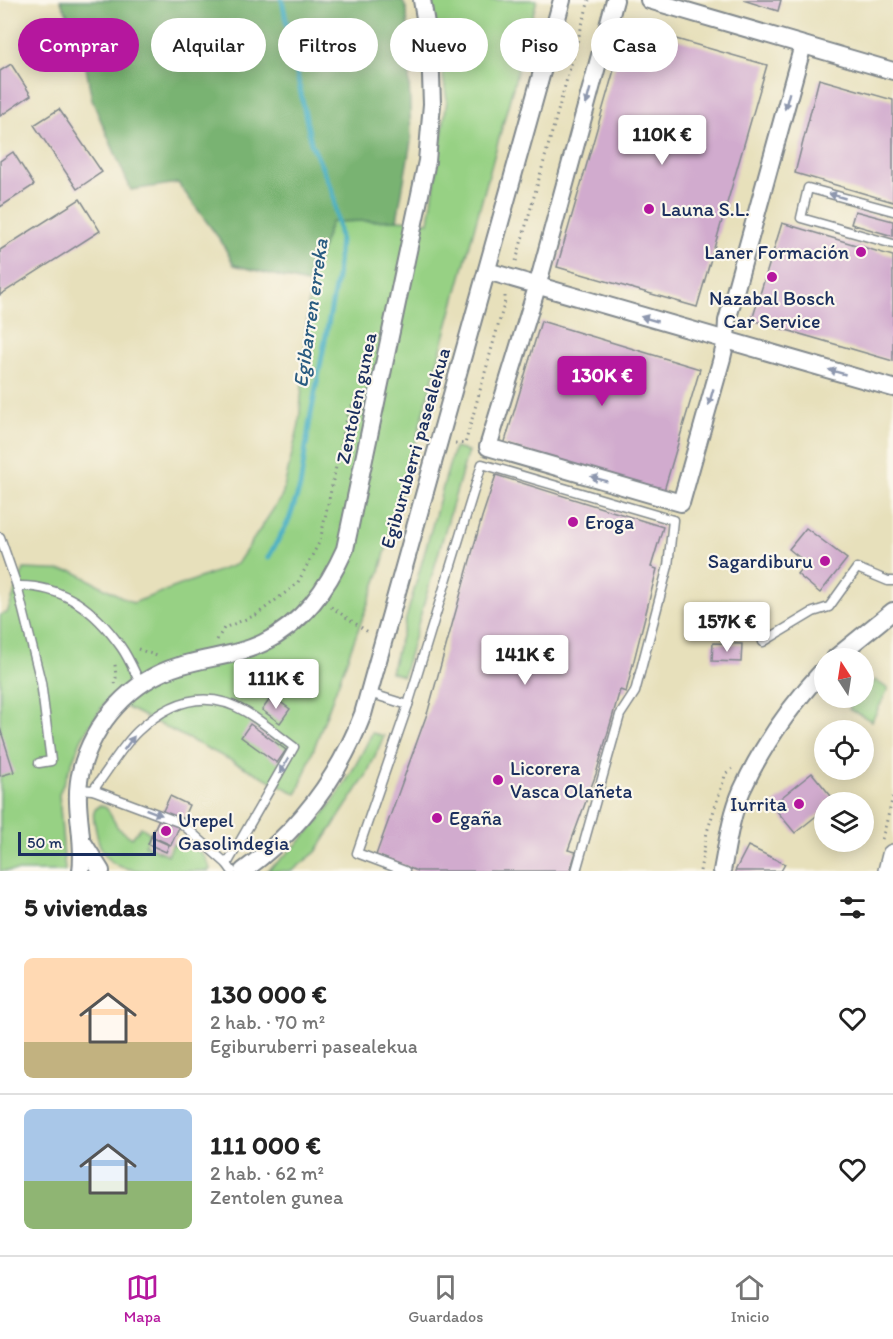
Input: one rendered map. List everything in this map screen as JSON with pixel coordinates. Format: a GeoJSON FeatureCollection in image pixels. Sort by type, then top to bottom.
{"type":"FeatureCollection","features":[{"type":"Feature","properties":{"kind":"street","name":"Zentolen gunea"},"geometry":{"type":"LineString","coordinates":[[81,871],[77,804],[86,789],[81,772],[88,750],[99,729],[125,697],[158,674],[178,666],[240,652],[263,643],[284,630],[318,598],[333,575],[345,549],[427,161],[432,93],[430,48],[422,0]]}},
{"type":"Feature","properties":{"kind":"street","name":"Egiburuberri pasealekua"},"geometry":{"type":"LineString","coordinates":[[243,871],[280,842],[296,826],[330,782],[354,738],[369,693],[562,0]]}},
{"type":"Feature","properties":{"kind":"street"},"geometry":{"type":"LineString","coordinates":[[615,0],[537,286],[488,447],[681,502],[726,340],[727,321],[803,45]]}},
{"type":"Feature","properties":{"kind":"street"},"geometry":{"type":"LineString","coordinates":[[650,0],[893,71]]}},
{"type":"Feature","properties":{"kind":"street"},"geometry":{"type":"LineString","coordinates":[[487,271],[893,388]]}},
{"type":"Feature","properties":{"kind":"street"},"geometry":{"type":"LineString","coordinates":[[847,648],[893,611]]}},
{"type":"Feature","properties":{"kind":"street"},"geometry":{"type":"LineString","coordinates":[[867,632],[893,624]]}},
{"type":"Feature","properties":{"kind":"street"},"geometry":{"type":"LineString","coordinates":[[722,871],[728,838],[741,792],[763,751],[798,698],[814,680]]}},
{"type":"Feature","properties":{"kind":"street","name":"Zentolen gunea"},"geometry":{"type":"LineString","coordinates":[[80,835],[86,850],[101,871]]}},
{"type":"Feature","properties":{"kind":"street"},"geometry":{"type":"LineString","coordinates":[[887,847],[889,871]]}},
{"type":"Feature","properties":{"kind":"lane"},"geometry":{"type":"LineString","coordinates":[[893,211],[808,188],[801,218],[893,244]]}},
{"type":"Feature","properties":{"kind":"lane"},"geometry":{"type":"LineString","coordinates":[[405,871],[357,853],[408,705],[482,464],[673,520],[668,566],[635,692],[620,715],[576,871]]}},
{"type":"Feature","properties":{"kind":"lane"},"geometry":{"type":"LineString","coordinates":[[0,537],[16,586],[41,682],[51,761],[39,763]]}},
{"type":"Feature","properties":{"kind":"lane"},"geometry":{"type":"LineString","coordinates":[[763,642],[813,612],[829,607],[857,568],[893,581]]}},
{"type":"Feature","properties":{"kind":"lane"},"geometry":{"type":"LineString","coordinates":[[16,586],[38,585],[65,595],[91,612],[122,648],[141,685]]}},
{"type":"Feature","properties":{"kind":"lane"},"geometry":{"type":"LineString","coordinates":[[369,693],[408,705]]}},
{"type":"Feature","properties":{"kind":"lane"},"geometry":{"type":"LineString","coordinates":[[199,698],[224,702],[246,712],[294,747],[229,867],[181,823],[86,789],[137,732],[165,710],[199,698]]}},
{"type":"Feature","properties":{"kind":"path"},"geometry":{"type":"LineString","coordinates":[[215,644],[224,628],[256,615],[297,584],[320,541],[349,407],[363,401]]}},
{"type":"Feature","properties":{"kind":"path"},"geometry":{"type":"LineString","coordinates":[[329,606],[372,635]]}},
{"type":"Feature","properties":{"kind":"path"},"geometry":{"type":"LineString","coordinates":[[112,689],[116,678],[112,654],[130,642],[141,651],[161,657]]}},
{"type":"Feature","properties":{"kind":"path"},"geometry":{"type":"LineString","coordinates":[[887,847],[893,797]]}},
{"type":"Feature","properties":{"kind":"green space"},"geometry":{"type":"Polygon","coordinates":[[[60,0],[402,0],[407,10],[407,18],[390,18],[390,72],[409,72],[411,141],[397,220],[331,222],[310,284],[234,265],[221,241],[178,183],[131,190],[92,100],[87,72],[139,72],[139,18],[69,18],[60,0]]]}},
{"type":"Feature","properties":{"kind":"green space"},"geometry":{"type":"Polygon","coordinates":[[[431,0],[537,0],[532,18],[500,18],[500,72],[517,72],[380,571],[297,794],[108,698],[82,738],[59,794],[65,871],[0,871],[0,615],[7,613],[24,569],[73,571],[133,603],[237,564],[282,496],[299,424],[310,284],[331,222],[397,220],[429,222],[447,100],[443,72],[488,72],[488,18],[434,18],[431,0]]]}},
{"type":"Feature","properties":{"kind":"green space"},"geometry":{"type":"Polygon","coordinates":[[[454,448],[468,451],[403,676],[391,672],[454,448]]]}},
{"type":"Feature","properties":{"kind":"green space"},"geometry":{"type":"Polygon","coordinates":[[[874,681],[888,689],[872,720],[870,720],[849,709],[874,708],[874,681]]]}},
{"type":"Feature","properties":{"kind":"green space"},"geometry":{"type":"Polygon","coordinates":[[[372,733],[384,736],[366,776],[316,852],[292,871],[267,871],[301,840],[328,808],[351,773],[372,733]]]}},
{"type":"Feature","properties":{"kind":"green space"},"geometry":{"type":"Polygon","coordinates":[[[100,805],[106,807],[118,828],[132,838],[141,827],[150,833],[145,845],[168,855],[173,844],[197,850],[204,856],[209,871],[149,871],[118,866],[110,861],[99,843],[94,816],[95,810],[100,805]]]}},
{"type":"Feature","properties":{"kind":"building"},"geometry":{"type":"Polygon","coordinates":[[[743,0],[781,0],[778,11],[743,0]]]}},
{"type":"Feature","properties":{"kind":"building"},"geometry":{"type":"Polygon","coordinates":[[[678,40],[767,65],[697,307],[557,267],[613,72],[678,72],[678,40]]]}},
{"type":"Feature","properties":{"kind":"building"},"geometry":{"type":"Polygon","coordinates":[[[11,64],[31,95],[0,116],[0,71],[11,64]]]}},
{"type":"Feature","properties":{"kind":"building"},"geometry":{"type":"Polygon","coordinates":[[[819,79],[893,100],[893,202],[795,173],[819,79]]]}},
{"type":"Feature","properties":{"kind":"building"},"geometry":{"type":"Polygon","coordinates":[[[59,109],[102,172],[77,189],[34,125],[59,109]]]}},
{"type":"Feature","properties":{"kind":"building"},"geometry":{"type":"Polygon","coordinates":[[[13,152],[34,185],[0,207],[0,161],[13,152]]]}},
{"type":"Feature","properties":{"kind":"building"},"geometry":{"type":"Polygon","coordinates":[[[80,199],[100,231],[0,295],[0,250],[80,199]]]}},
{"type":"Feature","properties":{"kind":"building"},"geometry":{"type":"Polygon","coordinates":[[[855,211],[893,221],[893,236],[851,224],[855,211]]]}},
{"type":"Feature","properties":{"kind":"building"},"geometry":{"type":"Polygon","coordinates":[[[782,223],[893,256],[893,361],[752,320],[782,223]]]}},
{"type":"Feature","properties":{"kind":"building"},"geometry":{"type":"Polygon","coordinates":[[[541,321],[700,369],[663,494],[504,445],[541,321]]]}},
{"type":"Feature","properties":{"kind":"building"},"geometry":{"type":"Polygon","coordinates":[[[496,475],[663,527],[651,567],[657,569],[626,692],[620,690],[596,774],[568,850],[576,852],[570,871],[417,871],[376,855],[428,711],[482,517],[496,475]]]}},
{"type":"Feature","properties":{"kind":"building","name":"Sagardiburu"},"geometry":{"type":"Polygon","coordinates":[[[806,528],[847,559],[820,593],[797,574],[806,563],[789,549],[806,528]]]}},
{"type":"Feature","properties":{"kind":"building"},"geometry":{"type":"Polygon","coordinates":[[[713,643],[742,644],[741,662],[712,661],[713,643]]]}},
{"type":"Feature","properties":{"kind":"building"},"geometry":{"type":"Polygon","coordinates":[[[272,696],[290,709],[280,723],[262,710],[272,696]]]}},
{"type":"Feature","properties":{"kind":"building"},"geometry":{"type":"Polygon","coordinates":[[[250,724],[286,750],[277,763],[241,737],[250,724]]]}},
{"type":"Feature","properties":{"kind":"building"},"geometry":{"type":"Polygon","coordinates":[[[0,728],[14,772],[0,776],[0,728]]]}},
{"type":"Feature","properties":{"kind":"building","name":"Iurrita"},"geometry":{"type":"Polygon","coordinates":[[[812,773],[814,780],[818,780],[828,792],[814,792],[814,818],[795,833],[772,805],[812,773]]]}},
{"type":"Feature","properties":{"kind":"building"},"geometry":{"type":"Polygon","coordinates":[[[170,796],[189,805],[171,845],[151,836],[170,796]]]}},
{"type":"Feature","properties":{"kind":"building"},"geometry":{"type":"Polygon","coordinates":[[[151,837],[169,845],[166,852],[148,844],[151,837]]]}},
{"type":"Feature","properties":{"kind":"building"},"geometry":{"type":"Polygon","coordinates":[[[748,846],[785,864],[781,871],[735,871],[748,846]]]}},
{"type":"Feature","properties":{"kind":"waterway","name":"Egibarren erreka"},"geometry":{"type":"LineString","coordinates":[[268,558],[289,520],[300,487],[310,419],[337,277],[340,238],[333,192],[311,143],[282,0]]}},
{"type":"Feature","properties":{"kind":"place","name":"Launa S.L."},"geometry":{"type":"Point","coordinates":[649,209]}},
{"type":"Feature","properties":{"kind":"place","name":"Laner Formación"},"geometry":{"type":"Point","coordinates":[861,252]}},
{"type":"Feature","properties":{"kind":"place","name":"Nazabal Bosch Car Service"},"geometry":{"type":"Point","coordinates":[772,277]}},
{"type":"Feature","properties":{"kind":"place","name":"Eroga"},"geometry":{"type":"Point","coordinates":[573,522]}},
{"type":"Feature","properties":{"kind":"place","name":"Sagardiburu"},"geometry":{"type":"Point","coordinates":[825,561]}},
{"type":"Feature","properties":{"kind":"place","name":"Licorera Vasca Olañeta"},"geometry":{"type":"Point","coordinates":[498,780]}},
{"type":"Feature","properties":{"kind":"place","name":"Iurrita"},"geometry":{"type":"Point","coordinates":[799,804]}},
{"type":"Feature","properties":{"kind":"place","name":"Egaña"},"geometry":{"type":"Point","coordinates":[437,818]}},
{"type":"Feature","properties":{"kind":"place","name":"Urepel Gasolindegia"},"geometry":{"type":"Point","coordinates":[166,831]}}]}
